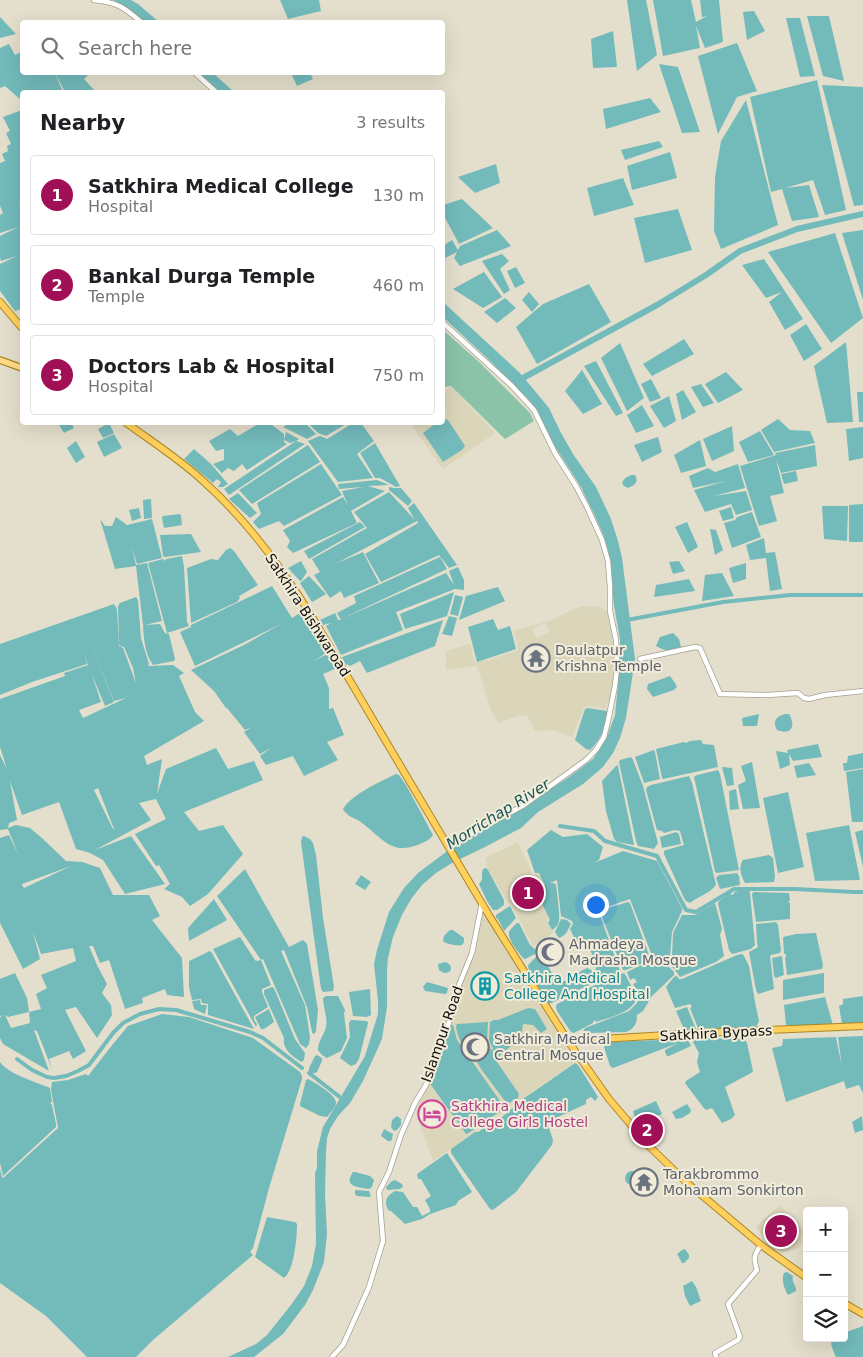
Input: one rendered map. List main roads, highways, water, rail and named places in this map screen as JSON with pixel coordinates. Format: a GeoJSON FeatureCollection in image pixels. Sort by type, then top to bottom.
{"type":"FeatureCollection","features":[{"type":"Feature","properties":{"kind":"highway"},"geometry":{"type":"LineString","coordinates":[[0,302],[20,326]]}},
{"type":"Feature","properties":{"kind":"highway","name":"Satkhira Bishwaroad"},"geometry":{"type":"LineString","coordinates":[[129,425],[178,460],[224,501],[274,558],[287,576],[482,903],[568,1041],[609,1099],[649,1146],[686,1182],[761,1245],[803,1275]]}},
{"type":"Feature","properties":{"kind":"highway","name":"Satkhira Bypass"},"geometry":{"type":"LineString","coordinates":[[568,1041],[863,1026]]}},
{"type":"Feature","properties":{"kind":"highway"},"geometry":{"type":"LineString","coordinates":[[848,1305],[863,1314]]}},
{"type":"Feature","properties":{"kind":"main road"},"geometry":{"type":"LineString","coordinates":[[0,360],[20,367]]}},
{"type":"Feature","properties":{"kind":"water"},"geometry":{"type":"Polygon","coordinates":[[[113,0],[131,0],[157,20],[140,20],[113,0]]]}},
{"type":"Feature","properties":{"kind":"water"},"geometry":{"type":"Polygon","coordinates":[[[280,0],[319,0],[321,11],[288,19],[280,0]]]}},
{"type":"Feature","properties":{"kind":"water"},"geometry":{"type":"Polygon","coordinates":[[[627,0],[646,0],[657,55],[637,71],[627,0]]]}},
{"type":"Feature","properties":{"kind":"water"},"geometry":{"type":"Polygon","coordinates":[[[653,0],[691,0],[696,22],[707,16],[702,17],[700,0],[719,0],[723,42],[705,48],[696,26],[700,48],[663,56],[653,0]]]}},
{"type":"Feature","properties":{"kind":"water"},"geometry":{"type":"Polygon","coordinates":[[[754,11],[765,31],[747,40],[743,12],[754,11]]]}},
{"type":"Feature","properties":{"kind":"water"},"geometry":{"type":"Polygon","coordinates":[[[807,16],[829,16],[844,81],[823,76],[807,16]]]}},
{"type":"Feature","properties":{"kind":"water"},"geometry":{"type":"Polygon","coordinates":[[[0,17],[16,34],[0,38],[0,17]]]}},
{"type":"Feature","properties":{"kind":"water"},"geometry":{"type":"Polygon","coordinates":[[[786,18],[800,18],[815,76],[800,77],[786,18]]]}},
{"type":"Feature","properties":{"kind":"water"},"geometry":{"type":"Polygon","coordinates":[[[613,31],[617,67],[593,68],[591,39],[613,31]]]}},
{"type":"Feature","properties":{"kind":"water"},"geometry":{"type":"Polygon","coordinates":[[[737,43],[757,91],[737,97],[718,134],[698,56],[737,43]]]}},
{"type":"Feature","properties":{"kind":"water"},"geometry":{"type":"Polygon","coordinates":[[[9,44],[15,55],[20,52],[20,75],[56,75],[62,90],[20,90],[20,99],[5,86],[0,88],[0,48],[9,44]]]}},
{"type":"Feature","properties":{"kind":"water"},"geometry":{"type":"Polygon","coordinates":[[[659,64],[678,67],[700,132],[682,133],[659,64]]]}},
{"type":"Feature","properties":{"kind":"water"},"geometry":{"type":"Polygon","coordinates":[[[56,75],[88,75],[84,79],[94,90],[64,90],[56,75]]]}},
{"type":"Feature","properties":{"kind":"water"},"geometry":{"type":"Polygon","coordinates":[[[199,75],[215,75],[232,90],[216,90],[199,75]]]}},
{"type":"Feature","properties":{"kind":"water"},"geometry":{"type":"Polygon","coordinates":[[[292,75],[311,75],[313,79],[297,86],[292,75]]]}},
{"type":"Feature","properties":{"kind":"water"},"geometry":{"type":"Polygon","coordinates":[[[817,80],[846,210],[825,215],[813,180],[785,188],[809,185],[819,217],[792,221],[782,189],[771,192],[750,97],[817,80]]]}},
{"type":"Feature","properties":{"kind":"water"},"geometry":{"type":"Polygon","coordinates":[[[822,85],[863,87],[863,205],[854,206],[822,85]]]}},
{"type":"Feature","properties":{"kind":"water"},"geometry":{"type":"Polygon","coordinates":[[[650,98],[661,112],[606,129],[603,109],[650,98]]]}},
{"type":"Feature","properties":{"kind":"water"},"geometry":{"type":"Polygon","coordinates":[[[746,100],[778,225],[721,249],[714,231],[715,177],[721,141],[746,100]]]}},
{"type":"Feature","properties":{"kind":"water"},"geometry":{"type":"Polygon","coordinates":[[[20,111],[20,204],[18,205],[20,204],[20,310],[15,311],[0,291],[0,264],[17,256],[1,261],[0,236],[18,227],[0,233],[0,215],[3,213],[0,206],[0,163],[5,161],[2,154],[8,151],[7,146],[11,144],[6,133],[10,131],[3,117],[20,111]]]}},
{"type":"Feature","properties":{"kind":"water"},"geometry":{"type":"Polygon","coordinates":[[[659,141],[663,147],[625,160],[621,150],[659,141]]]}},
{"type":"Feature","properties":{"kind":"water"},"geometry":{"type":"Polygon","coordinates":[[[670,152],[677,178],[632,190],[627,166],[670,152]]]}},
{"type":"Feature","properties":{"kind":"water"},"geometry":{"type":"Polygon","coordinates":[[[496,164],[500,183],[475,193],[458,177],[496,164]]]}},
{"type":"Feature","properties":{"kind":"water"},"geometry":{"type":"Polygon","coordinates":[[[623,178],[634,205],[594,216],[587,188],[623,178]]]}},
{"type":"Feature","properties":{"kind":"water"},"geometry":{"type":"Polygon","coordinates":[[[462,199],[493,228],[459,244],[445,218],[445,204],[462,199]]]}},
{"type":"Feature","properties":{"kind":"water"},"geometry":{"type":"Polygon","coordinates":[[[678,209],[692,250],[645,263],[634,218],[678,209]]]}},
{"type":"Feature","properties":{"kind":"water"},"geometry":{"type":"Polygon","coordinates":[[[497,230],[511,246],[460,266],[454,258],[457,252],[445,258],[445,245],[452,240],[458,250],[460,246],[497,230]]]}},
{"type":"Feature","properties":{"kind":"water"},"geometry":{"type":"Polygon","coordinates":[[[863,230],[863,300],[842,233],[863,230]]]}},
{"type":"Feature","properties":{"kind":"water"},"geometry":{"type":"Polygon","coordinates":[[[835,233],[863,318],[831,343],[768,252],[835,233]]]}},
{"type":"Feature","properties":{"kind":"water"},"geometry":{"type":"Polygon","coordinates":[[[502,254],[509,261],[500,269],[510,290],[504,294],[482,261],[502,254]]]}},
{"type":"Feature","properties":{"kind":"water"},"geometry":{"type":"Polygon","coordinates":[[[764,259],[803,319],[785,330],[769,302],[782,292],[766,298],[742,265],[764,259]]]}},
{"type":"Feature","properties":{"kind":"water"},"geometry":{"type":"Polygon","coordinates":[[[516,267],[525,283],[515,288],[507,271],[516,267]]]}},
{"type":"Feature","properties":{"kind":"water"},"geometry":{"type":"Polygon","coordinates":[[[484,272],[502,297],[483,308],[453,289],[484,272]]]}},
{"type":"Feature","properties":{"kind":"water"},"geometry":{"type":"Polygon","coordinates":[[[589,284],[611,322],[537,364],[516,327],[543,304],[589,284]]]}},
{"type":"Feature","properties":{"kind":"water"},"geometry":{"type":"Polygon","coordinates":[[[529,292],[539,304],[532,312],[522,300],[529,292]]]}},
{"type":"Feature","properties":{"kind":"water"},"geometry":{"type":"Polygon","coordinates":[[[505,298],[516,308],[497,323],[484,312],[505,298]]]}},
{"type":"Feature","properties":{"kind":"water"},"geometry":{"type":"Polygon","coordinates":[[[445,304],[520,373],[549,408],[573,454],[596,487],[611,519],[622,558],[635,659],[626,718],[613,753],[603,767],[583,784],[538,812],[521,828],[436,873],[422,885],[411,899],[393,937],[388,958],[387,1007],[382,1039],[363,1081],[350,1103],[338,1116],[327,1138],[325,1195],[327,1234],[324,1262],[313,1290],[305,1305],[283,1334],[254,1357],[228,1357],[256,1344],[267,1335],[304,1286],[312,1266],[316,1244],[315,1173],[317,1168],[317,1151],[323,1127],[365,1056],[378,1014],[374,964],[389,912],[404,888],[418,873],[446,852],[522,808],[593,759],[607,737],[615,715],[620,663],[620,640],[608,550],[603,534],[581,487],[548,436],[540,416],[530,401],[445,319],[445,304]]]}},
{"type":"Feature","properties":{"kind":"water"},"geometry":{"type":"Polygon","coordinates":[[[806,324],[822,349],[804,361],[790,335],[806,324]]]}},
{"type":"Feature","properties":{"kind":"water"},"geometry":{"type":"Polygon","coordinates":[[[684,339],[694,354],[652,376],[643,364],[684,339]]]}},
{"type":"Feature","properties":{"kind":"water"},"geometry":{"type":"Polygon","coordinates":[[[846,342],[853,422],[827,423],[814,366],[846,342]]]}},
{"type":"Feature","properties":{"kind":"water"},"geometry":{"type":"Polygon","coordinates":[[[620,343],[644,398],[627,411],[601,358],[620,343]]]}},
{"type":"Feature","properties":{"kind":"water"},"geometry":{"type":"Polygon","coordinates":[[[596,361],[623,413],[616,416],[584,366],[596,361]]]}},
{"type":"Feature","properties":{"kind":"water"},"geometry":{"type":"Polygon","coordinates":[[[582,370],[602,404],[583,414],[565,391],[582,370]]]}},
{"type":"Feature","properties":{"kind":"water"},"geometry":{"type":"Polygon","coordinates":[[[726,372],[743,390],[718,403],[705,384],[726,372]]]}},
{"type":"Feature","properties":{"kind":"water"},"geometry":{"type":"Polygon","coordinates":[[[651,379],[661,398],[650,402],[641,384],[651,379]]]}},
{"type":"Feature","properties":{"kind":"water"},"geometry":{"type":"Polygon","coordinates":[[[701,384],[714,403],[703,407],[691,387],[701,384]]]}},
{"type":"Feature","properties":{"kind":"water"},"geometry":{"type":"Polygon","coordinates":[[[683,390],[696,412],[682,420],[676,394],[683,390]]]}},
{"type":"Feature","properties":{"kind":"water"},"geometry":{"type":"Polygon","coordinates":[[[857,392],[863,392],[863,422],[859,422],[857,392]]]}},
{"type":"Feature","properties":{"kind":"water"},"geometry":{"type":"Polygon","coordinates":[[[669,396],[676,421],[664,428],[650,406],[669,396]]]}},
{"type":"Feature","properties":{"kind":"water"},"geometry":{"type":"Polygon","coordinates":[[[642,405],[654,426],[636,433],[627,415],[642,405]]]}},
{"type":"Feature","properties":{"kind":"water"},"geometry":{"type":"Polygon","coordinates":[[[445,419],[448,420],[465,446],[443,462],[423,433],[433,425],[445,425],[445,419]]]}},
{"type":"Feature","properties":{"kind":"water"},"geometry":{"type":"Polygon","coordinates":[[[778,419],[790,430],[810,431],[815,443],[774,452],[761,430],[778,419]]]}},
{"type":"Feature","properties":{"kind":"water"},"geometry":{"type":"Polygon","coordinates":[[[59,425],[72,425],[74,428],[64,433],[59,425]]]}},
{"type":"Feature","properties":{"kind":"water"},"geometry":{"type":"Polygon","coordinates":[[[110,425],[114,433],[103,438],[98,429],[110,425]]]}},
{"type":"Feature","properties":{"kind":"water"},"geometry":{"type":"Polygon","coordinates":[[[257,425],[272,425],[284,434],[284,442],[287,444],[247,470],[242,464],[234,471],[228,468],[222,473],[213,464],[224,460],[224,449],[216,451],[209,441],[230,429],[238,436],[257,425]]]}},
{"type":"Feature","properties":{"kind":"water"},"geometry":{"type":"Polygon","coordinates":[[[286,425],[307,425],[316,434],[307,439],[283,427],[286,425]]]}},
{"type":"Feature","properties":{"kind":"water"},"geometry":{"type":"Polygon","coordinates":[[[310,425],[345,425],[326,436],[318,433],[310,425]]]}},
{"type":"Feature","properties":{"kind":"water"},"geometry":{"type":"Polygon","coordinates":[[[350,425],[362,425],[374,441],[357,454],[373,478],[338,482],[308,441],[320,436],[327,439],[350,425]]]}},
{"type":"Feature","properties":{"kind":"water"},"geometry":{"type":"Polygon","coordinates":[[[732,426],[734,451],[712,461],[703,439],[732,426]]]}},
{"type":"Feature","properties":{"kind":"water"},"geometry":{"type":"Polygon","coordinates":[[[863,427],[863,458],[849,461],[846,429],[863,427]]]}},
{"type":"Feature","properties":{"kind":"water"},"geometry":{"type":"Polygon","coordinates":[[[760,431],[774,455],[748,462],[739,442],[760,431]]]}},
{"type":"Feature","properties":{"kind":"water"},"geometry":{"type":"Polygon","coordinates":[[[286,432],[299,439],[290,443],[284,440],[286,432]]]}},
{"type":"Feature","properties":{"kind":"water"},"geometry":{"type":"Polygon","coordinates":[[[114,434],[122,448],[104,457],[97,442],[114,434]]]}},
{"type":"Feature","properties":{"kind":"water"},"geometry":{"type":"Polygon","coordinates":[[[658,437],[662,452],[642,462],[634,445],[658,437]]]}},
{"type":"Feature","properties":{"kind":"water"},"geometry":{"type":"Polygon","coordinates":[[[700,440],[706,466],[681,473],[674,455],[700,440]]]}},
{"type":"Feature","properties":{"kind":"water"},"geometry":{"type":"Polygon","coordinates":[[[76,441],[85,457],[76,463],[67,448],[76,441]]]}},
{"type":"Feature","properties":{"kind":"water"},"geometry":{"type":"Polygon","coordinates":[[[296,441],[305,444],[229,495],[224,489],[296,441]]]}},
{"type":"Feature","properties":{"kind":"water"},"geometry":{"type":"Polygon","coordinates":[[[375,443],[400,486],[396,487],[380,478],[375,478],[360,453],[375,443]]]}},
{"type":"Feature","properties":{"kind":"water"},"geometry":{"type":"Polygon","coordinates":[[[308,445],[320,462],[252,504],[239,490],[308,445]]]}},
{"type":"Feature","properties":{"kind":"water"},"geometry":{"type":"Polygon","coordinates":[[[815,445],[817,466],[781,473],[776,459],[784,493],[770,496],[777,521],[759,526],[740,466],[776,455],[775,453],[815,445]]]}},
{"type":"Feature","properties":{"kind":"water"},"geometry":{"type":"Polygon","coordinates":[[[194,449],[211,464],[228,484],[218,487],[221,482],[217,479],[213,483],[184,459],[194,449]]]}},
{"type":"Feature","properties":{"kind":"water"},"geometry":{"type":"Polygon","coordinates":[[[321,464],[342,495],[284,526],[279,521],[259,529],[253,522],[261,514],[257,503],[321,464]]]}},
{"type":"Feature","properties":{"kind":"water"},"geometry":{"type":"Polygon","coordinates":[[[738,464],[745,488],[714,496],[746,491],[752,510],[736,515],[731,504],[705,512],[694,490],[726,481],[693,488],[689,476],[708,468],[715,472],[738,464]]]}},
{"type":"Feature","properties":{"kind":"water"},"geometry":{"type":"Polygon","coordinates":[[[796,471],[798,481],[784,484],[781,474],[796,471]]]}},
{"type":"Feature","properties":{"kind":"water"},"geometry":{"type":"Polygon","coordinates":[[[631,475],[635,475],[636,481],[628,488],[622,483],[631,475]]]}},
{"type":"Feature","properties":{"kind":"water"},"geometry":{"type":"Polygon","coordinates":[[[377,480],[389,485],[368,486],[385,491],[351,511],[357,523],[293,553],[287,547],[290,541],[283,530],[343,497],[348,506],[342,491],[363,487],[339,489],[338,484],[377,480]]]}},
{"type":"Feature","properties":{"kind":"water"},"geometry":{"type":"Polygon","coordinates":[[[389,487],[401,488],[412,501],[408,506],[389,490],[389,487]]]}},
{"type":"Feature","properties":{"kind":"water"},"geometry":{"type":"Polygon","coordinates":[[[389,492],[415,520],[408,508],[414,503],[457,565],[449,568],[439,555],[381,582],[365,554],[418,523],[417,521],[335,564],[363,552],[379,583],[344,598],[341,591],[330,598],[314,575],[320,572],[312,559],[367,528],[354,512],[389,492]]]}},
{"type":"Feature","properties":{"kind":"water"},"geometry":{"type":"Polygon","coordinates":[[[238,493],[257,513],[250,518],[229,499],[238,493]]]}},
{"type":"Feature","properties":{"kind":"water"},"geometry":{"type":"Polygon","coordinates":[[[151,499],[152,518],[144,519],[143,500],[151,499]]]}},
{"type":"Feature","properties":{"kind":"water"},"geometry":{"type":"Polygon","coordinates":[[[863,504],[863,542],[849,542],[849,505],[863,504]]]}},
{"type":"Feature","properties":{"kind":"water"},"geometry":{"type":"Polygon","coordinates":[[[822,506],[848,506],[847,541],[824,539],[822,506]]]}},
{"type":"Feature","properties":{"kind":"water"},"geometry":{"type":"Polygon","coordinates":[[[731,507],[734,518],[723,521],[719,511],[731,507]]]}},
{"type":"Feature","properties":{"kind":"water"},"geometry":{"type":"Polygon","coordinates":[[[139,508],[141,518],[132,521],[129,510],[139,508]]]}},
{"type":"Feature","properties":{"kind":"water"},"geometry":{"type":"Polygon","coordinates":[[[752,512],[761,537],[732,548],[724,523],[752,512]]]}},
{"type":"Feature","properties":{"kind":"water"},"geometry":{"type":"Polygon","coordinates":[[[180,514],[182,525],[164,528],[163,516],[180,514]]]}},
{"type":"Feature","properties":{"kind":"water"},"geometry":{"type":"Polygon","coordinates":[[[116,517],[127,525],[152,519],[162,558],[137,564],[132,547],[136,565],[147,563],[162,621],[145,625],[160,624],[165,633],[169,634],[174,661],[153,665],[148,656],[144,642],[144,625],[136,566],[115,569],[100,519],[105,526],[112,526],[116,517]]]}},
{"type":"Feature","properties":{"kind":"water"},"geometry":{"type":"Polygon","coordinates":[[[360,522],[365,527],[309,559],[304,551],[360,522]]]}},
{"type":"Feature","properties":{"kind":"water"},"geometry":{"type":"Polygon","coordinates":[[[687,522],[698,547],[688,553],[675,527],[687,522]]]}},
{"type":"Feature","properties":{"kind":"water"},"geometry":{"type":"Polygon","coordinates":[[[710,529],[716,530],[723,550],[715,555],[710,529]]]}},
{"type":"Feature","properties":{"kind":"water"},"geometry":{"type":"Polygon","coordinates":[[[191,534],[201,552],[163,556],[160,535],[191,534]]]}},
{"type":"Feature","properties":{"kind":"water"},"geometry":{"type":"Polygon","coordinates":[[[764,538],[766,553],[775,552],[782,589],[770,591],[766,558],[750,560],[746,545],[764,538]]]}},
{"type":"Feature","properties":{"kind":"water"},"geometry":{"type":"Polygon","coordinates":[[[230,548],[258,585],[239,596],[240,598],[237,602],[191,623],[187,568],[211,559],[218,560],[230,548]]]}},
{"type":"Feature","properties":{"kind":"water"},"geometry":{"type":"Polygon","coordinates":[[[182,556],[187,622],[189,626],[167,633],[148,563],[182,556]]]}},
{"type":"Feature","properties":{"kind":"water"},"geometry":{"type":"Polygon","coordinates":[[[440,557],[447,569],[341,619],[446,573],[454,585],[449,571],[458,567],[464,580],[464,590],[455,589],[396,612],[403,630],[341,655],[326,626],[331,623],[323,625],[320,620],[335,613],[338,620],[341,620],[337,613],[356,603],[354,596],[440,557]]]}},
{"type":"Feature","properties":{"kind":"water"},"geometry":{"type":"Polygon","coordinates":[[[301,561],[307,572],[301,581],[288,568],[301,561]]]}},
{"type":"Feature","properties":{"kind":"water"},"geometry":{"type":"Polygon","coordinates":[[[679,561],[685,571],[673,574],[669,562],[679,561]]]}},
{"type":"Feature","properties":{"kind":"water"},"geometry":{"type":"Polygon","coordinates":[[[746,563],[746,579],[733,583],[729,568],[746,563]]]}},
{"type":"Feature","properties":{"kind":"water"},"geometry":{"type":"Polygon","coordinates":[[[722,573],[734,596],[702,601],[705,575],[722,573]]]}},
{"type":"Feature","properties":{"kind":"water"},"geometry":{"type":"Polygon","coordinates":[[[309,576],[326,594],[312,602],[300,583],[309,576]]]}},
{"type":"Feature","properties":{"kind":"water"},"geometry":{"type":"Polygon","coordinates":[[[689,579],[695,591],[654,597],[656,585],[689,579]]]}},
{"type":"Feature","properties":{"kind":"water"},"geometry":{"type":"Polygon","coordinates":[[[272,586],[292,618],[303,611],[326,653],[314,661],[327,654],[335,669],[323,674],[329,688],[329,709],[333,708],[344,735],[327,742],[338,760],[304,776],[293,756],[266,765],[260,756],[271,748],[260,754],[244,732],[252,727],[245,730],[214,691],[191,670],[244,645],[281,624],[195,666],[180,632],[272,586]]]}},
{"type":"Feature","properties":{"kind":"water"},"geometry":{"type":"Polygon","coordinates":[[[498,587],[505,601],[459,620],[466,596],[498,587]]]}},
{"type":"Feature","properties":{"kind":"water"},"geometry":{"type":"Polygon","coordinates":[[[454,592],[447,616],[405,629],[400,614],[454,592]]]}},
{"type":"Feature","properties":{"kind":"water"},"geometry":{"type":"Polygon","coordinates":[[[455,595],[463,597],[458,616],[450,614],[455,595]]]}},
{"type":"Feature","properties":{"kind":"water"},"geometry":{"type":"Polygon","coordinates":[[[136,597],[138,600],[141,638],[148,666],[173,665],[184,673],[179,676],[195,712],[204,721],[144,756],[147,765],[162,759],[157,794],[166,769],[216,748],[228,769],[254,761],[263,780],[184,812],[199,831],[223,825],[243,854],[208,894],[190,906],[182,897],[164,889],[170,884],[159,865],[156,866],[135,834],[166,819],[156,799],[139,803],[151,820],[95,850],[131,836],[165,884],[125,894],[103,860],[90,853],[76,849],[59,802],[22,815],[10,781],[17,820],[9,823],[8,828],[16,825],[30,828],[66,861],[82,862],[100,868],[113,895],[149,895],[160,916],[152,920],[182,958],[184,997],[167,995],[165,989],[142,998],[143,1003],[125,1009],[109,960],[100,963],[93,946],[89,946],[107,984],[102,993],[111,1005],[112,1015],[97,1038],[76,1007],[65,1010],[86,1051],[73,1059],[69,1051],[49,1059],[52,1069],[37,1031],[34,1030],[49,1071],[3,1044],[0,1038],[0,1018],[2,1015],[0,1016],[0,979],[15,973],[27,998],[29,1012],[41,1009],[36,994],[47,988],[41,975],[76,961],[73,948],[41,954],[33,932],[40,959],[23,969],[0,923],[0,838],[9,835],[19,856],[8,829],[0,830],[0,755],[7,769],[0,747],[0,699],[65,676],[64,673],[88,665],[84,654],[87,664],[32,682],[0,695],[0,644],[114,604],[117,609],[119,646],[123,648],[136,683],[133,668],[124,647],[119,644],[118,606],[120,603],[136,597]],[[88,636],[114,702],[105,706],[92,675],[101,702],[79,710],[83,718],[126,698],[114,701],[88,636]],[[98,788],[94,790],[113,829],[114,829],[98,788]],[[71,866],[22,884],[24,888],[71,866]],[[29,1012],[8,1017],[5,1015],[11,1028],[30,1023],[29,1012]]]}},
{"type":"Feature","properties":{"kind":"water"},"geometry":{"type":"Polygon","coordinates":[[[449,616],[457,618],[452,636],[442,634],[449,616]]]}},
{"type":"Feature","properties":{"kind":"water"},"geometry":{"type":"Polygon","coordinates":[[[493,619],[498,630],[510,626],[516,649],[477,662],[468,627],[493,619]]]}},
{"type":"Feature","properties":{"kind":"water"},"geometry":{"type":"Polygon","coordinates":[[[443,620],[435,646],[367,673],[360,661],[350,666],[344,663],[342,657],[443,620]]]}},
{"type":"Feature","properties":{"kind":"water"},"geometry":{"type":"Polygon","coordinates":[[[673,633],[679,639],[681,647],[668,651],[656,646],[660,637],[673,633]]]}},
{"type":"Feature","properties":{"kind":"water"},"geometry":{"type":"Polygon","coordinates":[[[670,676],[677,687],[674,690],[653,697],[647,689],[648,684],[670,676]]]}},
{"type":"Feature","properties":{"kind":"water"},"geometry":{"type":"Polygon","coordinates":[[[585,709],[607,711],[608,716],[603,732],[590,750],[575,740],[585,709]]]}},
{"type":"Feature","properties":{"kind":"water"},"geometry":{"type":"Polygon","coordinates":[[[759,714],[757,726],[743,726],[742,718],[759,714]]]}},
{"type":"Feature","properties":{"kind":"water"},"geometry":{"type":"Polygon","coordinates":[[[789,714],[792,722],[791,728],[786,732],[777,730],[775,724],[779,716],[789,714]]]}},
{"type":"Feature","properties":{"kind":"water"},"geometry":{"type":"Polygon","coordinates":[[[701,740],[703,744],[714,745],[718,767],[662,778],[656,749],[701,740]]]}},
{"type":"Feature","properties":{"kind":"water"},"geometry":{"type":"Polygon","coordinates":[[[818,744],[822,757],[793,761],[789,754],[790,765],[780,769],[776,751],[788,753],[787,750],[818,744]]]}},
{"type":"Feature","properties":{"kind":"water"},"geometry":{"type":"Polygon","coordinates":[[[654,750],[660,779],[644,783],[635,757],[654,750]]]}},
{"type":"Feature","properties":{"kind":"water"},"geometry":{"type":"Polygon","coordinates":[[[863,753],[863,768],[844,771],[843,763],[847,763],[848,756],[863,753]]]}},
{"type":"Feature","properties":{"kind":"water"},"geometry":{"type":"Polygon","coordinates":[[[631,757],[643,786],[658,843],[654,849],[638,846],[636,841],[619,762],[631,757]]]}},
{"type":"Feature","properties":{"kind":"water"},"geometry":{"type":"Polygon","coordinates":[[[752,762],[760,808],[743,809],[738,785],[746,781],[741,766],[752,762]]]}},
{"type":"Feature","properties":{"kind":"water"},"geometry":{"type":"Polygon","coordinates":[[[809,763],[816,775],[797,778],[794,766],[809,763]]]}},
{"type":"Feature","properties":{"kind":"water"},"geometry":{"type":"Polygon","coordinates":[[[617,765],[634,845],[617,842],[614,839],[606,811],[602,781],[617,765]]]}},
{"type":"Feature","properties":{"kind":"water"},"geometry":{"type":"Polygon","coordinates":[[[722,767],[732,768],[734,785],[727,786],[722,767]]]}},
{"type":"Feature","properties":{"kind":"water"},"geometry":{"type":"Polygon","coordinates":[[[863,769],[863,822],[852,822],[846,772],[863,769]]]}},
{"type":"Feature","properties":{"kind":"water"},"geometry":{"type":"Polygon","coordinates":[[[718,770],[739,870],[717,873],[715,872],[694,777],[718,770]]]}},
{"type":"Feature","properties":{"kind":"water"},"geometry":{"type":"Polygon","coordinates":[[[396,774],[399,775],[406,785],[433,835],[426,841],[410,847],[402,848],[388,844],[343,809],[359,794],[396,774]]]}},
{"type":"Feature","properties":{"kind":"water"},"geometry":{"type":"Polygon","coordinates":[[[689,776],[716,885],[710,891],[690,903],[684,898],[664,854],[666,850],[684,845],[680,831],[675,830],[664,833],[657,830],[646,790],[651,785],[689,776]]]}},
{"type":"Feature","properties":{"kind":"water"},"geometry":{"type":"Polygon","coordinates":[[[736,789],[739,809],[730,810],[729,791],[736,789]]]}},
{"type":"Feature","properties":{"kind":"water"},"geometry":{"type":"Polygon","coordinates":[[[788,792],[804,867],[778,873],[763,798],[788,792]]]}},
{"type":"Feature","properties":{"kind":"water"},"geometry":{"type":"Polygon","coordinates":[[[849,825],[860,880],[815,881],[806,833],[849,825]]]}},
{"type":"Feature","properties":{"kind":"water"},"geometry":{"type":"Polygon","coordinates":[[[551,830],[563,837],[587,834],[603,847],[599,860],[594,863],[623,851],[657,861],[682,908],[672,932],[670,956],[667,962],[674,975],[652,996],[643,1011],[637,1015],[634,1026],[626,1032],[587,1033],[583,1031],[585,1028],[629,1011],[637,1003],[642,993],[640,991],[638,993],[633,984],[637,982],[634,978],[630,980],[627,972],[653,958],[630,899],[598,910],[620,971],[618,974],[600,982],[595,971],[596,962],[589,948],[580,950],[570,929],[573,924],[572,921],[561,916],[557,880],[550,883],[556,885],[559,913],[559,923],[552,930],[548,923],[550,920],[543,906],[540,889],[545,885],[539,873],[535,873],[527,850],[551,830]]]}},
{"type":"Feature","properties":{"kind":"water"},"geometry":{"type":"Polygon","coordinates":[[[863,830],[863,867],[855,832],[863,830]]]}},
{"type":"Feature","properties":{"kind":"water"},"geometry":{"type":"Polygon","coordinates":[[[676,832],[679,834],[681,844],[662,848],[660,837],[676,832]]]}},
{"type":"Feature","properties":{"kind":"water"},"geometry":{"type":"Polygon","coordinates":[[[304,836],[313,843],[316,855],[333,991],[323,992],[321,989],[301,842],[304,836]]]}},
{"type":"Feature","properties":{"kind":"water"},"geometry":{"type":"Polygon","coordinates":[[[769,855],[773,858],[774,882],[745,883],[741,872],[743,860],[769,855]]]}},
{"type":"Feature","properties":{"kind":"water"},"geometry":{"type":"Polygon","coordinates":[[[486,868],[488,870],[504,900],[504,905],[497,910],[493,910],[479,884],[482,880],[483,869],[486,868]]]}},
{"type":"Feature","properties":{"kind":"water"},"geometry":{"type":"Polygon","coordinates":[[[245,869],[289,947],[303,940],[307,944],[318,1010],[316,1031],[313,1034],[307,1007],[284,950],[281,951],[305,1005],[310,1037],[306,1048],[300,1044],[263,959],[261,960],[217,896],[245,869]]]}},
{"type":"Feature","properties":{"kind":"water"},"geometry":{"type":"Polygon","coordinates":[[[737,873],[740,885],[720,889],[716,878],[719,875],[737,873]]]}},
{"type":"Feature","properties":{"kind":"water"},"geometry":{"type":"Polygon","coordinates":[[[361,875],[371,882],[365,890],[355,884],[361,875]]]}},
{"type":"Feature","properties":{"kind":"water"},"geometry":{"type":"Polygon","coordinates":[[[749,891],[750,893],[755,945],[751,949],[732,954],[729,950],[718,904],[719,901],[730,893],[732,895],[734,892],[749,891]]]}},
{"type":"Feature","properties":{"kind":"water"},"geometry":{"type":"Polygon","coordinates":[[[753,892],[789,893],[790,919],[756,922],[753,892]]]}},
{"type":"Feature","properties":{"kind":"water"},"geometry":{"type":"Polygon","coordinates":[[[214,899],[227,920],[189,941],[188,928],[214,899]]]}},
{"type":"Feature","properties":{"kind":"water"},"geometry":{"type":"Polygon","coordinates":[[[630,903],[650,960],[623,970],[600,912],[601,910],[630,903]]]}},
{"type":"Feature","properties":{"kind":"water"},"geometry":{"type":"Polygon","coordinates":[[[715,903],[722,929],[720,935],[724,956],[716,962],[680,977],[669,964],[672,957],[673,933],[682,915],[695,915],[715,903]]]}},
{"type":"Feature","properties":{"kind":"water"},"geometry":{"type":"Polygon","coordinates":[[[510,906],[516,918],[504,931],[496,915],[510,906]]]}},
{"type":"Feature","properties":{"kind":"water"},"geometry":{"type":"Polygon","coordinates":[[[561,919],[567,920],[571,924],[565,934],[559,938],[555,932],[561,919]]]}},
{"type":"Feature","properties":{"kind":"water"},"geometry":{"type":"Polygon","coordinates":[[[776,922],[781,950],[780,953],[770,956],[774,989],[758,994],[749,952],[758,947],[756,924],[776,922]]]}},
{"type":"Feature","properties":{"kind":"water"},"geometry":{"type":"Polygon","coordinates":[[[519,923],[530,945],[536,950],[535,954],[525,959],[514,947],[509,935],[509,932],[519,923]]]}},
{"type":"Feature","properties":{"kind":"water"},"geometry":{"type":"Polygon","coordinates":[[[450,930],[464,938],[462,945],[443,941],[444,936],[450,930]]]}},
{"type":"Feature","properties":{"kind":"water"},"geometry":{"type":"Polygon","coordinates":[[[816,933],[823,965],[822,969],[787,975],[783,937],[816,933]]]}},
{"type":"Feature","properties":{"kind":"water"},"geometry":{"type":"Polygon","coordinates":[[[240,937],[255,960],[261,960],[271,985],[262,989],[268,1007],[254,1016],[257,1024],[256,1027],[213,949],[240,937]]]}},
{"type":"Feature","properties":{"kind":"water"},"geometry":{"type":"Polygon","coordinates":[[[210,951],[254,1029],[208,1015],[208,1004],[202,1003],[201,999],[192,1000],[189,987],[189,961],[210,951]]]}},
{"type":"Feature","properties":{"kind":"water"},"geometry":{"type":"Polygon","coordinates":[[[742,954],[749,966],[759,1021],[755,1029],[698,1028],[690,1004],[675,1008],[666,987],[674,977],[677,976],[679,979],[682,979],[742,954]]]}},
{"type":"Feature","properties":{"kind":"water"},"geometry":{"type":"Polygon","coordinates":[[[537,956],[543,957],[555,979],[560,982],[587,968],[596,974],[597,981],[549,1004],[529,971],[528,965],[537,956]]]}},
{"type":"Feature","properties":{"kind":"water"},"geometry":{"type":"Polygon","coordinates":[[[782,956],[784,975],[776,978],[774,976],[772,958],[782,956]]]}},
{"type":"Feature","properties":{"kind":"water"},"geometry":{"type":"Polygon","coordinates":[[[445,962],[450,964],[451,970],[445,973],[439,970],[438,964],[445,962]]]}},
{"type":"Feature","properties":{"kind":"water"},"geometry":{"type":"Polygon","coordinates":[[[624,973],[637,997],[631,1007],[614,1016],[596,1022],[595,1020],[574,1033],[571,1032],[557,1011],[557,1004],[624,973]]]}},
{"type":"Feature","properties":{"kind":"water"},"geometry":{"type":"Polygon","coordinates":[[[824,973],[824,993],[783,1000],[783,980],[824,973]]]}},
{"type":"Feature","properties":{"kind":"water"},"geometry":{"type":"Polygon","coordinates":[[[427,982],[448,988],[447,993],[425,991],[423,987],[427,982]]]}},
{"type":"Feature","properties":{"kind":"water"},"geometry":{"type":"Polygon","coordinates":[[[272,987],[295,1039],[305,1053],[304,1060],[301,1062],[286,1049],[284,1038],[264,994],[264,990],[272,987]]]}},
{"type":"Feature","properties":{"kind":"water"},"geometry":{"type":"Polygon","coordinates":[[[370,989],[371,1015],[367,1017],[353,1016],[349,992],[370,989]]]}},
{"type":"Feature","properties":{"kind":"water"},"geometry":{"type":"Polygon","coordinates":[[[326,996],[338,996],[345,1010],[347,1038],[341,1051],[327,1058],[318,1050],[326,1027],[323,998],[326,996]]]}},
{"type":"Feature","properties":{"kind":"water"},"geometry":{"type":"Polygon","coordinates":[[[863,996],[863,1024],[842,1024],[839,1006],[843,1004],[843,999],[863,996]]]}},
{"type":"Feature","properties":{"kind":"water"},"geometry":{"type":"Polygon","coordinates":[[[825,997],[833,1025],[786,1025],[784,1005],[825,997]]]}},
{"type":"Feature","properties":{"kind":"water"},"geometry":{"type":"Polygon","coordinates":[[[200,1000],[201,1005],[207,1005],[205,1014],[194,1009],[192,1001],[200,1000]]]}},
{"type":"Feature","properties":{"kind":"water"},"geometry":{"type":"Polygon","coordinates":[[[687,1007],[696,1029],[694,1031],[686,1031],[684,1029],[676,1011],[687,1007]]]}},
{"type":"Feature","properties":{"kind":"water"},"geometry":{"type":"Polygon","coordinates":[[[528,1008],[535,1009],[547,1029],[541,1033],[533,1025],[523,1024],[521,1037],[497,1058],[489,1040],[490,1022],[528,1008]]]}},
{"type":"Feature","properties":{"kind":"water"},"geometry":{"type":"Polygon","coordinates":[[[269,1009],[274,1022],[261,1029],[255,1017],[269,1009]]]}},
{"type":"Feature","properties":{"kind":"water"},"geometry":{"type":"Polygon","coordinates":[[[162,1014],[189,1017],[253,1038],[300,1072],[302,1079],[253,1248],[250,1252],[253,1255],[153,1340],[136,1357],[87,1357],[46,1316],[0,1283],[0,1169],[3,1178],[58,1128],[51,1090],[52,1082],[68,1080],[86,1074],[88,1076],[128,1026],[162,1014]]]}},
{"type":"Feature","properties":{"kind":"water"},"geometry":{"type":"Polygon","coordinates":[[[351,1020],[367,1021],[368,1023],[359,1059],[356,1064],[351,1066],[340,1058],[350,1037],[349,1023],[351,1020]]]}},
{"type":"Feature","properties":{"kind":"water"},"geometry":{"type":"Polygon","coordinates":[[[488,1022],[487,1044],[470,1052],[460,1040],[457,1024],[488,1022]]]}},
{"type":"Feature","properties":{"kind":"water"},"geometry":{"type":"Polygon","coordinates":[[[450,1025],[453,1025],[457,1040],[505,1108],[467,1134],[429,1082],[450,1025]]]}},
{"type":"Feature","properties":{"kind":"water"},"geometry":{"type":"Polygon","coordinates":[[[863,1036],[863,1093],[859,1085],[846,1089],[844,1081],[786,1102],[772,1048],[782,1046],[783,1039],[836,1037],[842,1067],[838,1037],[863,1036]]]}},
{"type":"Feature","properties":{"kind":"water"},"geometry":{"type":"Polygon","coordinates":[[[701,1038],[743,1039],[747,1043],[753,1071],[725,1087],[735,1115],[722,1123],[712,1108],[706,1110],[703,1107],[685,1083],[700,1072],[697,1062],[699,1053],[693,1042],[701,1038]]]}},
{"type":"Feature","properties":{"kind":"water"},"geometry":{"type":"Polygon","coordinates":[[[688,1040],[691,1046],[667,1056],[665,1050],[678,1043],[613,1068],[610,1066],[604,1047],[611,1042],[688,1040]]]}},
{"type":"Feature","properties":{"kind":"water"},"geometry":{"type":"Polygon","coordinates":[[[489,1045],[490,1049],[492,1049],[495,1059],[519,1094],[518,1098],[509,1103],[505,1101],[481,1069],[473,1054],[489,1045]]]}},
{"type":"Feature","properties":{"kind":"water"},"geometry":{"type":"Polygon","coordinates":[[[317,1055],[322,1058],[322,1061],[317,1072],[312,1074],[309,1068],[317,1055]]]}},
{"type":"Feature","properties":{"kind":"water"},"geometry":{"type":"Polygon","coordinates":[[[0,1062],[16,1074],[50,1088],[52,1102],[50,1103],[56,1124],[56,1127],[3,1176],[0,1163],[0,1062]]]}},
{"type":"Feature","properties":{"kind":"water"},"geometry":{"type":"Polygon","coordinates":[[[575,1063],[598,1097],[595,1101],[591,1097],[586,1100],[586,1104],[547,1122],[553,1140],[552,1145],[516,1192],[493,1210],[490,1209],[451,1153],[451,1149],[486,1126],[488,1129],[523,1099],[575,1063]]]}},
{"type":"Feature","properties":{"kind":"water"},"geometry":{"type":"Polygon","coordinates":[[[308,1079],[325,1089],[335,1100],[335,1106],[327,1117],[320,1116],[300,1106],[306,1080],[308,1079]]]}},
{"type":"Feature","properties":{"kind":"water"},"geometry":{"type":"Polygon","coordinates":[[[656,1101],[662,1114],[639,1124],[637,1123],[633,1111],[656,1101]]]}},
{"type":"Feature","properties":{"kind":"water"},"geometry":{"type":"Polygon","coordinates":[[[687,1104],[691,1110],[690,1113],[676,1119],[672,1112],[687,1104]]]}},
{"type":"Feature","properties":{"kind":"water"},"geometry":{"type":"Polygon","coordinates":[[[397,1116],[401,1119],[401,1125],[394,1131],[391,1127],[392,1120],[397,1116]]]}},
{"type":"Feature","properties":{"kind":"water"},"geometry":{"type":"Polygon","coordinates":[[[862,1116],[863,1130],[855,1133],[852,1122],[862,1116]]]}},
{"type":"Feature","properties":{"kind":"water"},"geometry":{"type":"Polygon","coordinates":[[[384,1129],[393,1134],[391,1141],[381,1136],[384,1129]]]}},
{"type":"Feature","properties":{"kind":"water"},"geometry":{"type":"Polygon","coordinates":[[[447,1153],[472,1192],[458,1201],[456,1205],[405,1224],[388,1210],[386,1201],[388,1197],[395,1191],[403,1192],[413,1207],[417,1207],[422,1216],[430,1212],[425,1200],[431,1196],[421,1179],[418,1179],[417,1174],[447,1153]]]}},
{"type":"Feature","properties":{"kind":"water"},"geometry":{"type":"Polygon","coordinates":[[[632,1171],[637,1173],[639,1178],[637,1183],[632,1185],[627,1183],[625,1178],[627,1173],[632,1171]]]}},
{"type":"Feature","properties":{"kind":"water"},"geometry":{"type":"Polygon","coordinates":[[[353,1172],[370,1176],[374,1180],[372,1187],[369,1189],[353,1185],[350,1177],[353,1172]]]}},
{"type":"Feature","properties":{"kind":"water"},"geometry":{"type":"Polygon","coordinates":[[[395,1180],[402,1184],[403,1187],[387,1190],[386,1187],[395,1180]]]}},
{"type":"Feature","properties":{"kind":"water"},"geometry":{"type":"Polygon","coordinates":[[[355,1190],[369,1191],[371,1196],[357,1196],[355,1190]]]}},
{"type":"Feature","properties":{"kind":"water"},"geometry":{"type":"Polygon","coordinates":[[[267,1217],[297,1224],[293,1261],[284,1278],[255,1257],[267,1217]]]}},
{"type":"Feature","properties":{"kind":"water"},"geometry":{"type":"Polygon","coordinates":[[[685,1249],[689,1258],[682,1263],[677,1254],[685,1249]]]}},
{"type":"Feature","properties":{"kind":"water"},"geometry":{"type":"Polygon","coordinates":[[[787,1272],[793,1276],[796,1289],[796,1291],[788,1295],[783,1281],[784,1273],[787,1272]]]}},
{"type":"Feature","properties":{"kind":"water"},"geometry":{"type":"Polygon","coordinates":[[[692,1281],[701,1301],[690,1306],[683,1286],[692,1281]]]}},
{"type":"Feature","properties":{"kind":"water"},"geometry":{"type":"Polygon","coordinates":[[[863,1326],[863,1357],[836,1357],[831,1342],[848,1342],[848,1332],[863,1326]]]}},
{"type":"Feature","properties":{"kind":"waterway"},"geometry":{"type":"LineString","coordinates":[[521,379],[657,305],[706,275],[740,251],[797,229],[863,214]]}},
{"type":"Feature","properties":{"kind":"waterway"},"geometry":{"type":"LineString","coordinates":[[627,620],[723,602],[790,595],[863,595]]}},
{"type":"Feature","properties":{"kind":"waterway"},"geometry":{"type":"LineString","coordinates":[[560,826],[594,831],[605,841],[657,856],[686,910],[696,912],[734,889],[863,892]]}},
{"type":"Feature","properties":{"kind":"waterway"},"geometry":{"type":"LineString","coordinates":[[17,1059],[32,1070],[47,1077],[66,1076],[89,1065],[123,1023],[140,1014],[159,1009],[176,1010],[250,1032],[263,1038],[302,1068]]}},
{"type":"Feature","properties":{"kind":"waterway"},"geometry":{"type":"LineString","coordinates":[[309,1073],[345,1101]]}},
{"type":"Feature","properties":{"kind":"place","name":"Daulatpur Krishna Temple"},"geometry":{"type":"Point","coordinates":[536,658]}},
{"type":"Feature","properties":{"kind":"place","name":"Satkhira Medical College"},"geometry":{"type":"Point","coordinates":[528,893]}},
{"type":"Feature","properties":{"kind":"place","name":"Ahmadeya Madrasha Mosque"},"geometry":{"type":"Point","coordinates":[550,952]}},
{"type":"Feature","properties":{"kind":"place","name":"Satkhira Medical College And Hospital"},"geometry":{"type":"Point","coordinates":[485,986]}},
{"type":"Feature","properties":{"kind":"place","name":"Satkhira Medical Central Mosque"},"geometry":{"type":"Point","coordinates":[475,1047]}},
{"type":"Feature","properties":{"kind":"place","name":"Satkhira Medical College Girls Hostel"},"geometry":{"type":"Point","coordinates":[432,1114]}},
{"type":"Feature","properties":{"kind":"place","name":"Bankal Durga Temple"},"geometry":{"type":"Point","coordinates":[647,1130]}},
{"type":"Feature","properties":{"kind":"place","name":"Tarakbrommo Mohanam Sonkirton"},"geometry":{"type":"Point","coordinates":[644,1182]}},
{"type":"Feature","properties":{"kind":"place","name":"Doctors Lab & Hospital"},"geometry":{"type":"Point","coordinates":[781,1231]}},
{"type":"Feature","properties":{"kind":"water label","name":"Morrichap River"},"geometry":{"type":"Point","coordinates":[498,814]}}]}
